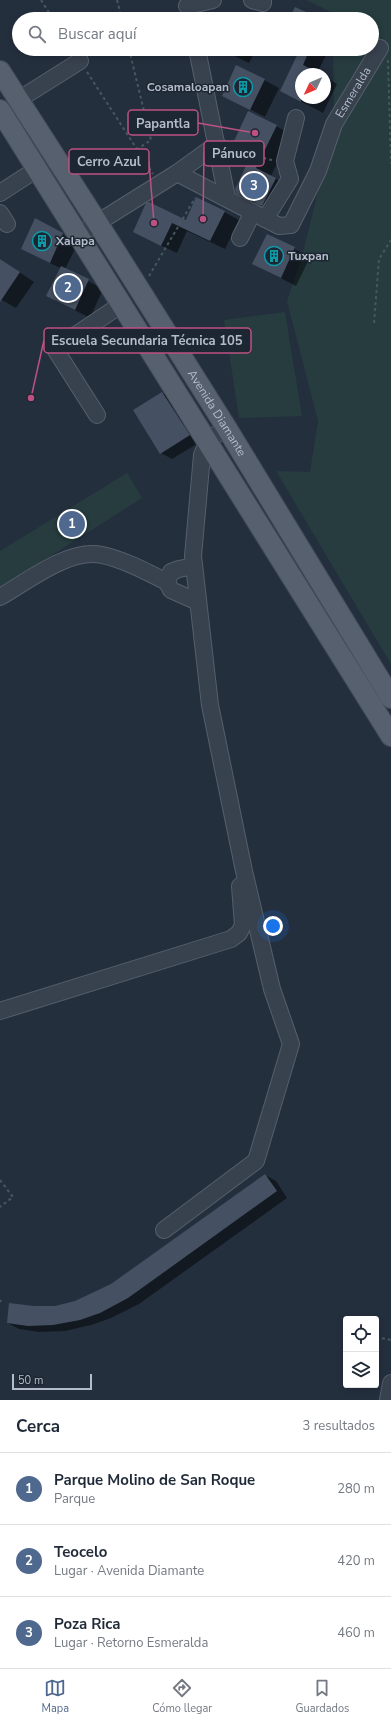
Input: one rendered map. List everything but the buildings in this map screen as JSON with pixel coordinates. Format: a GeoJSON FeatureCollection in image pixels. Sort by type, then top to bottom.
{"type":"FeatureCollection","features":[{"type":"Feature","properties":{"kind":"main road","name":"Avenida Diamante"},"geometry":{"type":"LineString","coordinates":[[0,71],[226,427],[391,698]]}},
{"type":"Feature","properties":{"kind":"main road","name":"Avenida Diamante"},"geometry":{"type":"LineString","coordinates":[[0,110],[391,736]]}},
{"type":"Feature","properties":{"kind":"main road"},"geometry":{"type":"LineString","coordinates":[[150,350],[170,338]]}},
{"type":"Feature","properties":{"kind":"street"},"geometry":{"type":"LineString","coordinates":[[188,8],[213,0]]}},
{"type":"Feature","properties":{"kind":"street"},"geometry":{"type":"LineString","coordinates":[[252,0],[263,3],[263,0]]}},
{"type":"Feature","properties":{"kind":"street"},"geometry":{"type":"LineString","coordinates":[[198,56],[227,198]]}},
{"type":"Feature","properties":{"kind":"street","name":"Esmeralda"},"geometry":{"type":"LineString","coordinates":[[259,216],[280,226],[291,225],[318,171],[334,124],[375,56]]}},
{"type":"Feature","properties":{"kind":"street"},"geometry":{"type":"LineString","coordinates":[[18,100],[80,61]]}},
{"type":"Feature","properties":{"kind":"street"},"geometry":{"type":"LineString","coordinates":[[240,238],[290,179],[285,161],[296,118]]}},
{"type":"Feature","properties":{"kind":"street"},"geometry":{"type":"LineString","coordinates":[[78,235],[177,173],[217,144]]}},
{"type":"Feature","properties":{"kind":"street"},"geometry":{"type":"LineString","coordinates":[[0,192],[37,168]]}},
{"type":"Feature","properties":{"kind":"street"},"geometry":{"type":"LineString","coordinates":[[177,173],[259,216]]}},
{"type":"Feature","properties":{"kind":"street"},"geometry":{"type":"LineString","coordinates":[[97,415],[55,349],[122,304]]}},
{"type":"Feature","properties":{"kind":"street"},"geometry":{"type":"LineString","coordinates":[[164,1230],[256,1161],[291,1044],[272,990],[244,871],[210,704],[194,566],[193,556],[202,455],[208,441],[226,427]]}},
{"type":"Feature","properties":{"kind":"street"},"geometry":{"type":"LineString","coordinates":[[0,597],[54,565],[84,554],[102,555],[132,566],[167,582],[171,590],[198,602]]}},
{"type":"Feature","properties":{"kind":"street"},"geometry":{"type":"LineString","coordinates":[[167,582],[171,572],[194,566]]}},
{"type":"Feature","properties":{"kind":"street"},"geometry":{"type":"LineString","coordinates":[[0,1011],[231,939],[239,933],[243,925],[239,887],[244,871]]}},
{"type":"Feature","properties":{"kind":"street"},"geometry":{"type":"LineString","coordinates":[[388,1400],[391,1383]]}},
{"type":"Feature","properties":{"kind":"path"},"geometry":{"type":"LineString","coordinates":[[41,0],[49,12]]}},
{"type":"Feature","properties":{"kind":"path"},"geometry":{"type":"LineString","coordinates":[[117,0],[120,12]]}},
{"type":"Feature","properties":{"kind":"path","name":"Esmeralda"},"geometry":{"type":"LineString","coordinates":[[380,48],[388,59],[391,164]]}},
{"type":"Feature","properties":{"kind":"path"},"geometry":{"type":"LineString","coordinates":[[131,56],[151,140],[136,150]]}},
{"type":"Feature","properties":{"kind":"path"},"geometry":{"type":"LineString","coordinates":[[80,61],[136,150],[159,183]]}},
{"type":"Feature","properties":{"kind":"path"},"geometry":{"type":"LineString","coordinates":[[217,144],[235,145],[264,159],[285,161]]}},
{"type":"Feature","properties":{"kind":"path"},"geometry":{"type":"LineString","coordinates":[[140,291],[202,186]]}},
{"type":"Feature","properties":{"kind":"path"},"geometry":{"type":"LineString","coordinates":[[374,323],[379,259],[391,240]]}},
{"type":"Feature","properties":{"kind":"path"},"geometry":{"type":"LineString","coordinates":[[0,1180],[12,1197],[0,1206]]}},
{"type":"Feature","properties":{"kind":"path"},"geometry":{"type":"LineString","coordinates":[[379,1338],[391,1340]]}},
{"type":"Feature","properties":{"kind":"green space"},"geometry":{"type":"Polygon","coordinates":[[[306,0],[391,0],[391,664],[276,471],[310,472],[318,421],[287,301],[302,256],[334,127],[333,56],[379,56],[379,12],[331,12],[306,0]]]}},
{"type":"Feature","properties":{"kind":"green space"},"geometry":{"type":"Polygon","coordinates":[[[285,312],[302,416],[239,418],[224,320],[285,312]]]}},
{"type":"Feature","properties":{"kind":"green space"},"geometry":{"type":"Polygon","coordinates":[[[127,473],[142,498],[0,588],[0,551],[127,473]]]}},
{"type":"Feature","properties":{"kind":"place","name":"Cosamaloapan"},"geometry":{"type":"Point","coordinates":[243,87]}},
{"type":"Feature","properties":{"kind":"place","name":"Papantla"},"geometry":{"type":"Point","coordinates":[255,133]}},
{"type":"Feature","properties":{"kind":"place","name":"Poza Rica"},"geometry":{"type":"Point","coordinates":[254,186]}},
{"type":"Feature","properties":{"kind":"place","name":"Pánuco"},"geometry":{"type":"Point","coordinates":[203,219]}},
{"type":"Feature","properties":{"kind":"place","name":"Cerro Azul"},"geometry":{"type":"Point","coordinates":[154,223]}},
{"type":"Feature","properties":{"kind":"place","name":"Xalapa"},"geometry":{"type":"Point","coordinates":[42,241]}},
{"type":"Feature","properties":{"kind":"place","name":"Tuxpan"},"geometry":{"type":"Point","coordinates":[274,256]}},
{"type":"Feature","properties":{"kind":"place","name":"Teocelo"},"geometry":{"type":"Point","coordinates":[68,288]}},
{"type":"Feature","properties":{"kind":"place","name":"Escuela Secundaria Técnica 105"},"geometry":{"type":"Point","coordinates":[31,398]}},
{"type":"Feature","properties":{"kind":"place","name":"Parque Molino de San Roque"},"geometry":{"type":"Point","coordinates":[72,524]}}]}
